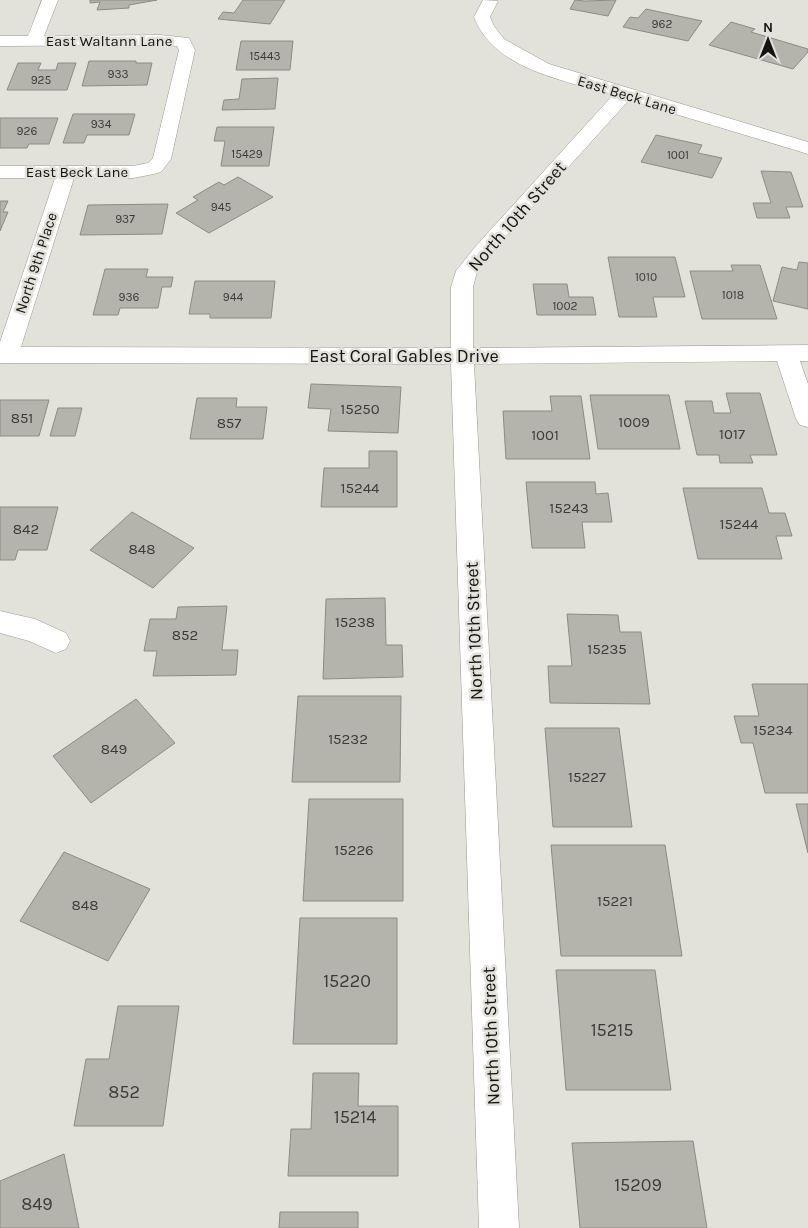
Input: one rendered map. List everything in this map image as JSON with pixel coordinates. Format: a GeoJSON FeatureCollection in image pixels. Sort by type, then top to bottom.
{"type":"FeatureCollection","features":[{"type":"Feature","properties":{"kind":"street","name":"East Waltann Lane"},"geometry":{"type":"LineString","coordinates":[[34,41],[50,0]]}},
{"type":"Feature","properties":{"kind":"street","name":"East Beck Lane"},"geometry":{"type":"LineString","coordinates":[[490,1],[482,17],[484,25],[497,40],[518,55],[543,68],[808,148]]}},
{"type":"Feature","properties":{"kind":"street","name":"East Waltann Lane"},"geometry":{"type":"LineString","coordinates":[[0,41],[160,40],[184,42],[187,50],[162,159],[154,168]]}},
{"type":"Feature","properties":{"kind":"street","name":"North 10th Street"},"geometry":{"type":"LineString","coordinates":[[499,1228],[462,356],[462,287],[468,271],[502,229],[624,94]]}},
{"type":"Feature","properties":{"kind":"street","name":"East Beck Lane"},"geometry":{"type":"LineString","coordinates":[[0,172],[133,172],[154,168]]}},
{"type":"Feature","properties":{"kind":"street","name":"North 9th Place"},"geometry":{"type":"LineString","coordinates":[[3,355],[66,172]]}},
{"type":"Feature","properties":{"kind":"street","name":"East Coral Gables Drive"},"geometry":{"type":"LineString","coordinates":[[3,355],[462,356],[797,353]]}},
{"type":"Feature","properties":{"kind":"street"},"geometry":{"type":"LineString","coordinates":[[797,353],[808,419]]}},
{"type":"Feature","properties":{"kind":"street"},"geometry":{"type":"LineString","coordinates":[[0,622],[36,631],[56,641]]}},
{"type":"Feature","properties":{"kind":"building"},"geometry":{"type":"Polygon","coordinates":[[[90,0],[157,0],[129,5],[129,8],[97,10],[100,2],[90,3],[90,0]]]}},
{"type":"Feature","properties":{"kind":"building"},"geometry":{"type":"Polygon","coordinates":[[[243,0],[285,0],[270,24],[218,19],[223,12],[234,13],[243,0]]]}},
{"type":"Feature","properties":{"kind":"building"},"geometry":{"type":"Polygon","coordinates":[[[575,0],[616,0],[608,16],[570,9],[575,0]]]}},
{"type":"Feature","properties":{"kind":"building"},"geometry":{"type":"Polygon","coordinates":[[[646,9],[702,21],[688,41],[623,27],[630,17],[638,18],[646,9]]]}},
{"type":"Feature","properties":{"kind":"building"},"geometry":{"type":"Polygon","coordinates":[[[731,22],[755,29],[751,32],[808,49],[808,52],[793,69],[709,45],[731,22]]]}},
{"type":"Feature","properties":{"kind":"building"},"geometry":{"type":"Polygon","coordinates":[[[241,41],[293,41],[290,70],[236,70],[241,41]]]}},
{"type":"Feature","properties":{"kind":"building"},"geometry":{"type":"Polygon","coordinates":[[[89,61],[152,63],[147,85],[82,86],[89,61]]]}},
{"type":"Feature","properties":{"kind":"building"},"geometry":{"type":"Polygon","coordinates":[[[18,63],[41,63],[38,70],[56,70],[58,63],[76,63],[67,90],[7,90],[18,63]]]}},
{"type":"Feature","properties":{"kind":"building"},"geometry":{"type":"Polygon","coordinates":[[[278,78],[275,109],[222,110],[224,100],[239,99],[242,79],[278,78]]]}},
{"type":"Feature","properties":{"kind":"building"},"geometry":{"type":"Polygon","coordinates":[[[73,114],[135,114],[129,135],[87,135],[84,143],[63,143],[73,114]]]}},
{"type":"Feature","properties":{"kind":"building"},"geometry":{"type":"Polygon","coordinates":[[[0,118],[58,118],[49,144],[29,144],[27,148],[0,148],[0,118]]]}},
{"type":"Feature","properties":{"kind":"building"},"geometry":{"type":"Polygon","coordinates":[[[217,127],[274,127],[269,166],[221,166],[225,141],[214,141],[217,127]]]}},
{"type":"Feature","properties":{"kind":"building"},"geometry":{"type":"Polygon","coordinates":[[[656,135],[702,145],[698,153],[722,158],[712,178],[641,162],[656,135]]]}},
{"type":"Feature","properties":{"kind":"building"},"geometry":{"type":"Polygon","coordinates":[[[761,171],[791,172],[803,207],[786,207],[790,218],[757,218],[753,203],[771,203],[761,171]]]}},
{"type":"Feature","properties":{"kind":"building"},"geometry":{"type":"Polygon","coordinates":[[[238,177],[273,197],[209,233],[176,213],[198,200],[193,197],[219,182],[224,185],[238,177]]]}},
{"type":"Feature","properties":{"kind":"building"},"geometry":{"type":"Polygon","coordinates":[[[0,201],[8,201],[3,212],[8,212],[0,231],[0,201]]]}},
{"type":"Feature","properties":{"kind":"building"},"geometry":{"type":"Polygon","coordinates":[[[168,204],[162,234],[80,235],[88,205],[168,204]]]}},
{"type":"Feature","properties":{"kind":"building"},"geometry":{"type":"Polygon","coordinates":[[[608,257],[675,257],[685,297],[653,297],[657,317],[619,317],[608,257]]]}},
{"type":"Feature","properties":{"kind":"building"},"geometry":{"type":"Polygon","coordinates":[[[799,262],[808,263],[808,309],[773,301],[782,267],[797,270],[799,262]]]}},
{"type":"Feature","properties":{"kind":"building"},"geometry":{"type":"Polygon","coordinates":[[[731,265],[760,265],[777,319],[702,319],[690,271],[733,271],[731,265]]]}},
{"type":"Feature","properties":{"kind":"building"},"geometry":{"type":"Polygon","coordinates":[[[105,269],[148,269],[146,277],[173,277],[171,287],[162,287],[158,308],[120,308],[118,315],[93,315],[105,269]]]}},
{"type":"Feature","properties":{"kind":"building"},"geometry":{"type":"Polygon","coordinates":[[[195,281],[275,281],[271,318],[210,318],[210,314],[189,314],[195,281]]]}},
{"type":"Feature","properties":{"kind":"building"},"geometry":{"type":"Polygon","coordinates":[[[533,284],[567,284],[569,297],[593,297],[596,315],[537,315],[533,284]]]}},
{"type":"Feature","properties":{"kind":"building"},"geometry":{"type":"Polygon","coordinates":[[[311,384],[401,387],[398,433],[328,431],[331,409],[308,408],[311,384]]]}},
{"type":"Feature","properties":{"kind":"building"},"geometry":{"type":"Polygon","coordinates":[[[726,393],[760,393],[777,455],[750,455],[753,463],[720,463],[719,455],[697,455],[685,401],[712,401],[714,413],[731,413],[726,393]]]}},
{"type":"Feature","properties":{"kind":"building"},"geometry":{"type":"Polygon","coordinates":[[[590,395],[669,395],[680,449],[598,449],[590,395]]]}},
{"type":"Feature","properties":{"kind":"building"},"geometry":{"type":"Polygon","coordinates":[[[550,396],[581,396],[590,459],[506,459],[503,411],[552,411],[550,396]]]}},
{"type":"Feature","properties":{"kind":"building"},"geometry":{"type":"Polygon","coordinates":[[[197,398],[237,398],[236,407],[267,407],[263,439],[190,439],[197,398]]]}},
{"type":"Feature","properties":{"kind":"building"},"geometry":{"type":"Polygon","coordinates":[[[0,400],[49,400],[39,436],[0,436],[0,400]]]}},
{"type":"Feature","properties":{"kind":"building"},"geometry":{"type":"Polygon","coordinates":[[[58,408],[82,408],[75,436],[50,436],[58,408]]]}},
{"type":"Feature","properties":{"kind":"building"},"geometry":{"type":"Polygon","coordinates":[[[369,451],[397,451],[397,507],[321,507],[324,468],[369,468],[369,451]]]}},
{"type":"Feature","properties":{"kind":"building"},"geometry":{"type":"Polygon","coordinates":[[[526,482],[595,482],[596,494],[608,493],[612,522],[582,522],[585,548],[532,548],[526,482]]]}},
{"type":"Feature","properties":{"kind":"building"},"geometry":{"type":"Polygon","coordinates":[[[683,488],[762,488],[769,513],[785,513],[792,536],[776,536],[782,559],[698,559],[683,488]]]}},
{"type":"Feature","properties":{"kind":"building"},"geometry":{"type":"Polygon","coordinates":[[[0,507],[58,507],[47,550],[18,550],[15,560],[0,560],[0,507]]]}},
{"type":"Feature","properties":{"kind":"building"},"geometry":{"type":"Polygon","coordinates":[[[132,512],[194,548],[153,588],[90,550],[132,512]]]}},
{"type":"Feature","properties":{"kind":"building"},"geometry":{"type":"Polygon","coordinates":[[[385,598],[386,645],[402,645],[403,677],[323,679],[326,599],[385,598]]]}},
{"type":"Feature","properties":{"kind":"building"},"geometry":{"type":"Polygon","coordinates":[[[227,606],[222,650],[238,650],[236,675],[153,676],[157,651],[144,651],[150,619],[176,619],[178,607],[227,606]]]}},
{"type":"Feature","properties":{"kind":"building"},"geometry":{"type":"Polygon","coordinates":[[[567,614],[618,615],[620,632],[641,632],[650,704],[550,703],[548,666],[572,666],[567,614]]]}},
{"type":"Feature","properties":{"kind":"building"},"geometry":{"type":"Polygon","coordinates":[[[752,684],[808,684],[808,793],[765,793],[753,743],[741,743],[734,716],[759,716],[752,684]]]}},
{"type":"Feature","properties":{"kind":"building"},"geometry":{"type":"Polygon","coordinates":[[[298,696],[401,696],[400,782],[292,782],[298,696]]]}},
{"type":"Feature","properties":{"kind":"building"},"geometry":{"type":"Polygon","coordinates":[[[136,699],[175,743],[91,803],[53,756],[136,699]]]}},
{"type":"Feature","properties":{"kind":"building"},"geometry":{"type":"Polygon","coordinates":[[[545,728],[619,728],[632,827],[553,827],[545,728]]]}},
{"type":"Feature","properties":{"kind":"building"},"geometry":{"type":"Polygon","coordinates":[[[309,799],[403,799],[403,901],[303,901],[309,799]]]}},
{"type":"Feature","properties":{"kind":"building"},"geometry":{"type":"Polygon","coordinates":[[[796,804],[808,804],[808,853],[796,804]]]}},
{"type":"Feature","properties":{"kind":"building"},"geometry":{"type":"Polygon","coordinates":[[[551,845],[665,845],[682,956],[561,956],[551,845]]]}},
{"type":"Feature","properties":{"kind":"building"},"geometry":{"type":"Polygon","coordinates":[[[64,852],[150,889],[108,961],[20,921],[64,852]]]}},
{"type":"Feature","properties":{"kind":"building"},"geometry":{"type":"Polygon","coordinates":[[[300,918],[397,918],[397,1044],[293,1044],[300,918]]]}},
{"type":"Feature","properties":{"kind":"building"},"geometry":{"type":"Polygon","coordinates":[[[556,970],[655,970],[671,1090],[566,1090],[556,970]]]}},
{"type":"Feature","properties":{"kind":"building"},"geometry":{"type":"Polygon","coordinates":[[[118,1006],[179,1006],[163,1126],[74,1126],[86,1059],[109,1059],[118,1006]]]}},
{"type":"Feature","properties":{"kind":"building"},"geometry":{"type":"Polygon","coordinates":[[[313,1073],[359,1073],[358,1106],[398,1106],[398,1176],[288,1176],[291,1129],[311,1129],[313,1073]]]}},
{"type":"Feature","properties":{"kind":"building"},"geometry":{"type":"Polygon","coordinates":[[[693,1141],[707,1228],[580,1228],[572,1143],[693,1141]]]}},
{"type":"Feature","properties":{"kind":"building"},"geometry":{"type":"Polygon","coordinates":[[[64,1154],[79,1228],[0,1228],[0,1181],[64,1154]]]}},
{"type":"Feature","properties":{"kind":"building"},"geometry":{"type":"Polygon","coordinates":[[[280,1212],[358,1212],[358,1228],[279,1228],[280,1212]]]}}]}
